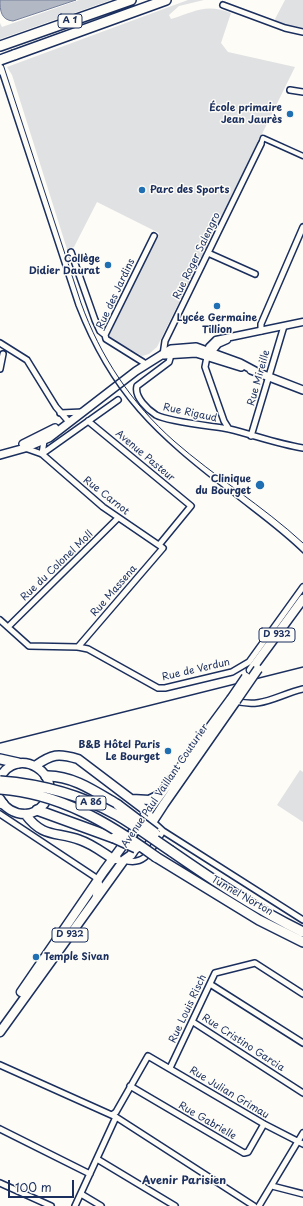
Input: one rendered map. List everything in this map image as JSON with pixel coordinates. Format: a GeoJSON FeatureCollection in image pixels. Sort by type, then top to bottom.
{"type":"FeatureCollection","features":[{"type":"Feature","properties":{"kind":"highway","name":"A 1"},"geometry":{"type":"LineString","coordinates":[[4,45],[131,0]]}},
{"type":"Feature","properties":{"kind":"highway","name":"A 1"},"geometry":{"type":"LineString","coordinates":[[0,60],[166,0]]}},
{"type":"Feature","properties":{"kind":"highway"},"geometry":{"type":"LineString","coordinates":[[0,759],[18,763]]}},
{"type":"Feature","properties":{"kind":"highway"},"geometry":{"type":"LineString","coordinates":[[46,776],[53,776],[76,782],[88,787],[118,805],[160,837],[171,851]]}},
{"type":"Feature","properties":{"kind":"highway","name":"A 86"},"geometry":{"type":"LineString","coordinates":[[0,779],[48,788],[90,802],[116,815],[209,878],[303,932]]}},
{"type":"Feature","properties":{"kind":"highway","name":"A 86"},"geometry":{"type":"LineString","coordinates":[[0,789],[50,799],[84,812],[124,834],[156,857]]}},
{"type":"Feature","properties":{"kind":"highway"},"geometry":{"type":"LineString","coordinates":[[37,810],[103,833],[146,854],[156,857]]}},
{"type":"Feature","properties":{"kind":"highway","name":"Tunnel Norton"},"geometry":{"type":"LineString","coordinates":[[156,857],[259,920],[303,942]]}},
{"type":"Feature","properties":{"kind":"main road"},"geometry":{"type":"LineString","coordinates":[[0,455],[44,441],[146,364],[171,349],[196,347],[208,354],[303,390]]}},
{"type":"Feature","properties":{"kind":"main road"},"geometry":{"type":"LineString","coordinates":[[163,355],[186,353],[208,354]]}},
{"type":"Feature","properties":{"kind":"main road"},"geometry":{"type":"LineString","coordinates":[[0,450],[23,444],[69,422]]}},
{"type":"Feature","properties":{"kind":"main road","name":"D 932"},"geometry":{"type":"LineString","coordinates":[[233,700],[303,599]]}},
{"type":"Feature","properties":{"kind":"main road","name":"D 932"},"geometry":{"type":"LineString","coordinates":[[254,670],[303,607]]}},
{"type":"Feature","properties":{"kind":"main road","name":"Avenue Paul Vaillant Couturier"},"geometry":{"type":"LineString","coordinates":[[0,1032],[95,899],[124,860],[131,855],[141,840],[160,795],[233,700]]}},
{"type":"Feature","properties":{"kind":"main road","name":"Avenue Paul Vaillant Couturier"},"geometry":{"type":"LineString","coordinates":[[0,1022],[98,879],[113,859],[150,817],[233,700]]}},
{"type":"Feature","properties":{"kind":"main road"},"geometry":{"type":"LineString","coordinates":[[35,766],[49,756],[65,755],[78,758],[130,798],[150,817]]}},
{"type":"Feature","properties":{"kind":"main road"},"geometry":{"type":"LineString","coordinates":[[0,779],[5,770],[18,763],[35,766],[46,776],[49,791],[47,798],[37,810],[25,814],[9,810],[1,802]]}},
{"type":"Feature","properties":{"kind":"main road"},"geometry":{"type":"LineString","coordinates":[[130,798],[149,800],[160,795]]}},
{"type":"Feature","properties":{"kind":"main road"},"geometry":{"type":"LineString","coordinates":[[25,814],[31,821],[43,830],[56,836],[80,840],[113,859],[124,860]]}},
{"type":"Feature","properties":{"kind":"street"},"geometry":{"type":"LineString","coordinates":[[223,5],[285,28],[303,32]]}},
{"type":"Feature","properties":{"kind":"street"},"geometry":{"type":"LineString","coordinates":[[290,90],[303,92]]}},
{"type":"Feature","properties":{"kind":"street"},"geometry":{"type":"LineString","coordinates":[[261,144],[263,138],[303,156]]}},
{"type":"Feature","properties":{"kind":"street","name":"Rue Roger Salengro"},"geometry":{"type":"LineString","coordinates":[[163,355],[165,341],[261,144]]}},
{"type":"Feature","properties":{"kind":"street"},"geometry":{"type":"LineString","coordinates":[[261,331],[261,324],[303,227]]}},
{"type":"Feature","properties":{"kind":"street","name":"Rue des Jardins"},"geometry":{"type":"LineString","coordinates":[[146,364],[106,340],[105,335],[154,236]]}},
{"type":"Feature","properties":{"kind":"street"},"geometry":{"type":"LineString","coordinates":[[71,252],[95,320],[100,331],[105,335]]}},
{"type":"Feature","properties":{"kind":"street"},"geometry":{"type":"LineString","coordinates":[[208,253],[255,274]]}},
{"type":"Feature","properties":{"kind":"street"},"geometry":{"type":"LineString","coordinates":[[229,429],[224,421],[205,367],[209,347],[216,340],[303,322]]}},
{"type":"Feature","properties":{"kind":"street","name":"Rue Mireille"},"geometry":{"type":"LineString","coordinates":[[251,436],[284,326]]}},
{"type":"Feature","properties":{"kind":"street"},"geometry":{"type":"LineString","coordinates":[[0,343],[27,360],[60,412],[69,422]]}},
{"type":"Feature","properties":{"kind":"street","name":"Rue Rigaud"},"geometry":{"type":"LineString","coordinates":[[171,355],[169,362],[137,386],[138,395],[147,408],[158,416],[229,429],[282,445],[303,448]]}},
{"type":"Feature","properties":{"kind":"street"},"geometry":{"type":"LineString","coordinates":[[0,369],[1,356]]}},
{"type":"Feature","properties":{"kind":"street"},"geometry":{"type":"LineString","coordinates":[[42,454],[118,400]]}},
{"type":"Feature","properties":{"kind":"street"},"geometry":{"type":"LineString","coordinates":[[60,412],[83,412]]}},
{"type":"Feature","properties":{"kind":"street","name":"Avenue Pasteur"},"geometry":{"type":"LineString","coordinates":[[88,421],[191,506]]}},
{"type":"Feature","properties":{"kind":"street"},"geometry":{"type":"LineString","coordinates":[[42,454],[44,441]]}},
{"type":"Feature","properties":{"kind":"street"},"geometry":{"type":"LineString","coordinates":[[25,448],[42,454]]}},
{"type":"Feature","properties":{"kind":"street","name":"Rue Carnot"},"geometry":{"type":"LineString","coordinates":[[42,454],[103,508],[161,546]]}},
{"type":"Feature","properties":{"kind":"street","name":"Rue Massena"},"geometry":{"type":"LineString","coordinates":[[78,647],[161,546],[191,506]]}},
{"type":"Feature","properties":{"kind":"street","name":"Rue du Colonel Moll"},"geometry":{"type":"LineString","coordinates":[[8,627],[118,518]]}},
{"type":"Feature","properties":{"kind":"street","name":"Rue de Verdun"},"geometry":{"type":"LineString","coordinates":[[0,620],[29,646],[78,647],[103,657],[152,685],[165,688],[232,672],[249,662],[303,587]]}},
{"type":"Feature","properties":{"kind":"street"},"geometry":{"type":"LineString","coordinates":[[233,700],[244,704],[254,704],[302,689]]}},
{"type":"Feature","properties":{"kind":"street"},"geometry":{"type":"LineString","coordinates":[[0,814],[98,879]]}},
{"type":"Feature","properties":{"kind":"street"},"geometry":{"type":"LineString","coordinates":[[150,817],[163,831],[303,920]]}},
{"type":"Feature","properties":{"kind":"street"},"geometry":{"type":"LineString","coordinates":[[124,860],[138,862],[144,860],[163,831]]}},
{"type":"Feature","properties":{"kind":"street","name":"Avenue Paul Vaillant Couturier"},"geometry":{"type":"LineString","coordinates":[[95,899],[96,890],[100,885],[98,879]]}},
{"type":"Feature","properties":{"kind":"street","name":"Rue Louis Risch"},"geometry":{"type":"LineString","coordinates":[[170,1068],[215,973],[254,963],[303,994]]}},
{"type":"Feature","properties":{"kind":"street"},"geometry":{"type":"LineString","coordinates":[[210,984],[303,1043]]}},
{"type":"Feature","properties":{"kind":"street","name":"Rue Cristino Garcia"},"geometry":{"type":"LineString","coordinates":[[193,1022],[303,1093]]}},
{"type":"Feature","properties":{"kind":"street","name":"Rue Julian Grimau"},"geometry":{"type":"LineString","coordinates":[[130,1086],[148,1056],[264,1124],[300,1143]]}},
{"type":"Feature","properties":{"kind":"street"},"geometry":{"type":"LineString","coordinates":[[0,1065],[114,1116],[254,1206]]}},
{"type":"Feature","properties":{"kind":"street"},"geometry":{"type":"LineString","coordinates":[[75,1206],[97,1160],[114,1116],[130,1086]]}},
{"type":"Feature","properties":{"kind":"street","name":"Rue Gabrielle"},"geometry":{"type":"LineString","coordinates":[[130,1086],[244,1153],[248,1152],[264,1124]]}},
{"type":"Feature","properties":{"kind":"street"},"geometry":{"type":"LineString","coordinates":[[0,1129],[90,1174]]}},
{"type":"Feature","properties":{"kind":"street"},"geometry":{"type":"LineString","coordinates":[[259,1206],[300,1143],[303,1133]]}},
{"type":"Feature","properties":{"kind":"street"},"geometry":{"type":"LineString","coordinates":[[97,1160],[175,1206]]}},
{"type":"Feature","properties":{"kind":"street"},"geometry":{"type":"LineString","coordinates":[[0,1183],[51,1206]]}},
{"type":"Feature","properties":{"kind":"street"},"geometry":{"type":"LineString","coordinates":[[272,1186],[303,1194]]}},
{"type":"Feature","properties":{"kind":"street"},"geometry":{"type":"LineString","coordinates":[[81,1194],[100,1206]]}},
{"type":"Feature","properties":{"kind":"shaded area"},"geometry":{"type":"Polygon","coordinates":[[[0,0],[76,0],[13,21],[6,19],[2,14],[0,0]]]}},
{"type":"Feature","properties":{"kind":"shaded area"},"geometry":{"type":"Polygon","coordinates":[[[79,0],[111,0],[0,39],[0,23],[2,27],[79,0]]]}},
{"type":"Feature","properties":{"kind":"shaded area","name":"Parc des Sports"},"geometry":{"type":"Polygon","coordinates":[[[188,0],[204,0],[179,6],[169,15],[171,19],[194,11],[207,9],[222,10],[231,13],[221,43],[228,52],[295,67],[157,347],[149,354],[142,356],[110,338],[109,335],[159,233],[97,202],[74,247],[67,249],[12,75],[7,67],[188,0]]]}},
{"type":"Feature","properties":{"kind":"shaded area"},"geometry":{"type":"Polygon","coordinates":[[[285,0],[303,0],[303,30],[277,24],[275,19],[285,0]]]}},
{"type":"Feature","properties":{"kind":"shaded area"},"geometry":{"type":"Polygon","coordinates":[[[300,770],[303,772],[303,822],[277,805],[300,770]]]}},
{"type":"Feature","properties":{"kind":"tram line"},"geometry":{"type":"LineString","coordinates":[[0,55],[81,303],[98,342],[119,378],[144,411],[174,441],[288,529],[303,543]]}},
{"type":"Feature","properties":{"kind":"railway"},"geometry":{"type":"LineString","coordinates":[[0,75],[76,306],[104,365],[138,412],[179,452],[277,530],[303,553]]}},
{"type":"Feature","properties":{"kind":"railway"},"geometry":{"type":"LineString","coordinates":[[0,743],[303,667]]}},
{"type":"Feature","properties":{"kind":"place","name":"École primaire Jean Jaurès"},"geometry":{"type":"Point","coordinates":[290,114]}},
{"type":"Feature","properties":{"kind":"place","name":"Parc des Sports"},"geometry":{"type":"Point","coordinates":[142,190]}},
{"type":"Feature","properties":{"kind":"place","name":"Collège Didier Daurat"},"geometry":{"type":"Point","coordinates":[108,265]}},
{"type":"Feature","properties":{"kind":"place","name":"Lycée Germaine Tillion"},"geometry":{"type":"Point","coordinates":[217,306]}},
{"type":"Feature","properties":{"kind":"place","name":"Clinique du Bourget"},"geometry":{"type":"Point","coordinates":[260,485]}},
{"type":"Feature","properties":{"kind":"place","name":"B&B Hôtel Paris Le Bourget"},"geometry":{"type":"Point","coordinates":[168,751]}},
{"type":"Feature","properties":{"kind":"place","name":"Temple Sivan"},"geometry":{"type":"Point","coordinates":[36,957]}},
{"type":"Feature","properties":{"kind":"district","name":"Avenir Parisien"},"geometry":{"type":"Point","coordinates":[184,1181]}}]}
